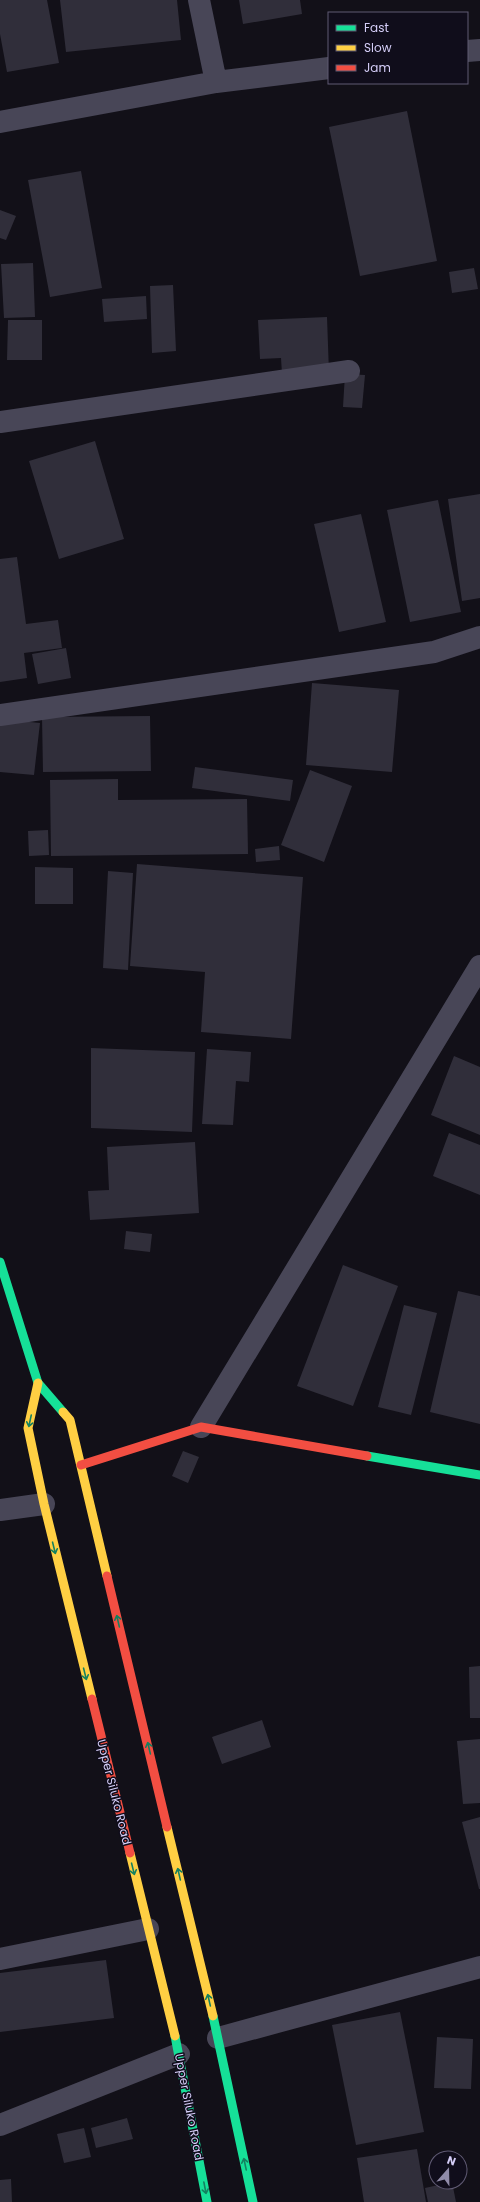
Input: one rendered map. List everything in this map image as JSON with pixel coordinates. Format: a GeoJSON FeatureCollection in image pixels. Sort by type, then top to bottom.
{"type":"FeatureCollection","features":[{"type":"Feature","properties":{"kind":"main road","name":"Upper Siluko Road"},"geometry":{"type":"LineString","coordinates":[[0,1262],[38,1383],[70,1420],[218,2038],[253,2202]]}},
{"type":"Feature","properties":{"kind":"main road","name":"Upper Siluko Road"},"geometry":{"type":"LineString","coordinates":[[38,1383],[28,1428],[44,1504],[179,2054],[207,2202]]}},
{"type":"Feature","properties":{"kind":"main road"},"geometry":{"type":"LineString","coordinates":[[81,1465],[201,1428],[480,1475]]}},
{"type":"Feature","properties":{"kind":"street"},"geometry":{"type":"LineString","coordinates":[[199,0],[216,82]]}},
{"type":"Feature","properties":{"kind":"street"},"geometry":{"type":"LineString","coordinates":[[468,52],[480,50]]}},
{"type":"Feature","properties":{"kind":"street"},"geometry":{"type":"LineString","coordinates":[[0,122],[216,82],[328,68]]}},
{"type":"Feature","properties":{"kind":"street"},"geometry":{"type":"LineString","coordinates":[[0,422],[349,371]]}},
{"type":"Feature","properties":{"kind":"street"},"geometry":{"type":"LineString","coordinates":[[0,715],[434,652],[480,637]]}},
{"type":"Feature","properties":{"kind":"street"},"geometry":{"type":"LineString","coordinates":[[201,1428],[480,966]]}},
{"type":"Feature","properties":{"kind":"street"},"geometry":{"type":"LineString","coordinates":[[0,1510],[44,1504]]}},
{"type":"Feature","properties":{"kind":"street"},"geometry":{"type":"LineString","coordinates":[[0,1959],[148,1929]]}},
{"type":"Feature","properties":{"kind":"street"},"geometry":{"type":"LineString","coordinates":[[218,2038],[480,1968]]}},
{"type":"Feature","properties":{"kind":"street"},"geometry":{"type":"LineString","coordinates":[[0,2125],[179,2054]]}},
{"type":"Feature","properties":{"kind":"building"},"geometry":{"type":"Polygon","coordinates":[[[0,0],[47,0],[59,63],[7,72],[0,34],[0,0]]]}},
{"type":"Feature","properties":{"kind":"building"},"geometry":{"type":"Polygon","coordinates":[[[60,0],[177,0],[181,40],[66,52],[60,0]]]}},
{"type":"Feature","properties":{"kind":"building"},"geometry":{"type":"Polygon","coordinates":[[[239,0],[300,0],[302,14],[243,24],[239,0]]]}},
{"type":"Feature","properties":{"kind":"building"},"geometry":{"type":"Polygon","coordinates":[[[407,111],[437,261],[360,276],[329,127],[407,111]]]}},
{"type":"Feature","properties":{"kind":"building"},"geometry":{"type":"Polygon","coordinates":[[[81,171],[102,288],[50,297],[28,180],[81,171]]]}},
{"type":"Feature","properties":{"kind":"building"},"geometry":{"type":"Polygon","coordinates":[[[0,210],[16,216],[6,240],[0,238],[0,210]]]}},
{"type":"Feature","properties":{"kind":"building"},"geometry":{"type":"Polygon","coordinates":[[[33,263],[35,317],[4,318],[1,264],[33,263]]]}},
{"type":"Feature","properties":{"kind":"building"},"geometry":{"type":"Polygon","coordinates":[[[474,268],[478,289],[452,293],[449,272],[474,268]]]}},
{"type":"Feature","properties":{"kind":"building"},"geometry":{"type":"Polygon","coordinates":[[[173,285],[176,351],[152,353],[150,286],[173,285]]]}},
{"type":"Feature","properties":{"kind":"building"},"geometry":{"type":"Polygon","coordinates":[[[146,296],[147,319],[104,322],[102,299],[146,296]]]}},
{"type":"Feature","properties":{"kind":"building"},"geometry":{"type":"Polygon","coordinates":[[[327,317],[329,373],[282,374],[281,358],[260,359],[258,320],[327,317]]]}},
{"type":"Feature","properties":{"kind":"building"},"geometry":{"type":"Polygon","coordinates":[[[8,320],[42,320],[42,360],[7,360],[8,320]]]}},
{"type":"Feature","properties":{"kind":"building"},"geometry":{"type":"Polygon","coordinates":[[[345,374],[365,375],[362,408],[343,407],[345,374]]]}},
{"type":"Feature","properties":{"kind":"building"},"geometry":{"type":"Polygon","coordinates":[[[95,441],[124,539],[59,559],[29,461],[95,441]]]}},
{"type":"Feature","properties":{"kind":"building"},"geometry":{"type":"Polygon","coordinates":[[[480,494],[480,598],[462,601],[448,499],[480,494]]]}},
{"type":"Feature","properties":{"kind":"building"},"geometry":{"type":"Polygon","coordinates":[[[438,500],[461,612],[410,622],[387,510],[438,500]]]}},
{"type":"Feature","properties":{"kind":"building"},"geometry":{"type":"Polygon","coordinates":[[[361,514],[386,622],[339,632],[314,524],[361,514]]]}},
{"type":"Feature","properties":{"kind":"building"},"geometry":{"type":"Polygon","coordinates":[[[17,557],[26,624],[58,620],[62,648],[24,653],[27,678],[0,682],[0,559],[17,557]]]}},
{"type":"Feature","properties":{"kind":"building"},"geometry":{"type":"Polygon","coordinates":[[[66,648],[71,678],[38,684],[32,654],[66,648]]]}},
{"type":"Feature","properties":{"kind":"building"},"geometry":{"type":"Polygon","coordinates":[[[312,683],[399,690],[392,772],[306,765],[312,683]]]}},
{"type":"Feature","properties":{"kind":"building"},"geometry":{"type":"Polygon","coordinates":[[[150,716],[151,771],[43,772],[42,717],[150,716]]]}},
{"type":"Feature","properties":{"kind":"building"},"geometry":{"type":"Polygon","coordinates":[[[0,719],[40,723],[34,775],[0,772],[0,719]]]}},
{"type":"Feature","properties":{"kind":"building"},"geometry":{"type":"Polygon","coordinates":[[[195,767],[293,780],[290,801],[192,788],[195,767]]]}},
{"type":"Feature","properties":{"kind":"building"},"geometry":{"type":"Polygon","coordinates":[[[310,770],[352,786],[324,862],[281,845],[310,770]]]}},
{"type":"Feature","properties":{"kind":"building"},"geometry":{"type":"Polygon","coordinates":[[[118,779],[118,800],[247,799],[248,854],[51,856],[50,780],[118,779]]]}},
{"type":"Feature","properties":{"kind":"building"},"geometry":{"type":"Polygon","coordinates":[[[48,830],[49,855],[29,856],[28,831],[48,830]]]}},
{"type":"Feature","properties":{"kind":"building"},"geometry":{"type":"Polygon","coordinates":[[[279,846],[280,860],[256,862],[255,849],[279,846]]]}},
{"type":"Feature","properties":{"kind":"building"},"geometry":{"type":"Polygon","coordinates":[[[137,864],[303,877],[291,1039],[201,1032],[205,972],[130,966],[137,864]]]}},
{"type":"Feature","properties":{"kind":"building"},"geometry":{"type":"Polygon","coordinates":[[[35,867],[73,868],[73,904],[35,904],[35,867]]]}},
{"type":"Feature","properties":{"kind":"building"},"geometry":{"type":"Polygon","coordinates":[[[108,871],[133,873],[128,970],[103,968],[108,871]]]}},
{"type":"Feature","properties":{"kind":"building"},"geometry":{"type":"Polygon","coordinates":[[[91,1048],[195,1052],[192,1132],[91,1128],[91,1048]]]}},
{"type":"Feature","properties":{"kind":"building"},"geometry":{"type":"Polygon","coordinates":[[[207,1049],[251,1052],[249,1082],[236,1081],[233,1125],[202,1124],[207,1049]]]}},
{"type":"Feature","properties":{"kind":"building"},"geometry":{"type":"Polygon","coordinates":[[[454,1056],[480,1067],[480,1135],[431,1115],[454,1056]]]}},
{"type":"Feature","properties":{"kind":"building"},"geometry":{"type":"Polygon","coordinates":[[[449,1133],[480,1145],[480,1195],[433,1176],[449,1133]]]}},
{"type":"Feature","properties":{"kind":"building"},"geometry":{"type":"Polygon","coordinates":[[[195,1142],[199,1213],[90,1220],[88,1191],[109,1190],[107,1147],[195,1142]]]}},
{"type":"Feature","properties":{"kind":"building"},"geometry":{"type":"Polygon","coordinates":[[[126,1231],[152,1234],[150,1252],[124,1249],[126,1231]]]}},
{"type":"Feature","properties":{"kind":"building"},"geometry":{"type":"Polygon","coordinates":[[[343,1265],[398,1286],[353,1406],[297,1386],[343,1265]]]}},
{"type":"Feature","properties":{"kind":"building"},"geometry":{"type":"Polygon","coordinates":[[[458,1291],[480,1296],[480,1424],[430,1412],[458,1291]]]}},
{"type":"Feature","properties":{"kind":"building"},"geometry":{"type":"Polygon","coordinates":[[[404,1305],[437,1313],[411,1415],[378,1407],[404,1305]]]}},
{"type":"Feature","properties":{"kind":"building"},"geometry":{"type":"Polygon","coordinates":[[[183,1451],[199,1457],[188,1483],[172,1476],[183,1451]]]}},
{"type":"Feature","properties":{"kind":"building"},"geometry":{"type":"Polygon","coordinates":[[[480,1666],[480,1718],[470,1718],[469,1667],[480,1666]]]}},
{"type":"Feature","properties":{"kind":"building"},"geometry":{"type":"Polygon","coordinates":[[[262,1720],[271,1747],[222,1764],[212,1737],[262,1720]]]}},
{"type":"Feature","properties":{"kind":"building"},"geometry":{"type":"Polygon","coordinates":[[[480,1739],[480,1803],[463,1804],[457,1741],[480,1739]]]}},
{"type":"Feature","properties":{"kind":"building"},"geometry":{"type":"Polygon","coordinates":[[[480,1817],[480,1889],[479,1889],[462,1822],[480,1817]]]}},
{"type":"Feature","properties":{"kind":"building"},"geometry":{"type":"Polygon","coordinates":[[[106,1960],[114,2018],[0,2032],[0,1973],[106,1960]]]}},
{"type":"Feature","properties":{"kind":"building"},"geometry":{"type":"Polygon","coordinates":[[[400,2012],[424,2132],[356,2145],[332,2025],[400,2012]]]}},
{"type":"Feature","properties":{"kind":"building"},"geometry":{"type":"Polygon","coordinates":[[[437,2037],[473,2039],[471,2089],[434,2088],[437,2037]]]}},
{"type":"Feature","properties":{"kind":"building"},"geometry":{"type":"Polygon","coordinates":[[[127,2118],[133,2139],[96,2148],[91,2128],[127,2118]]]}},
{"type":"Feature","properties":{"kind":"building"},"geometry":{"type":"Polygon","coordinates":[[[84,2128],[91,2157],[64,2163],[57,2134],[84,2128]]]}},
{"type":"Feature","properties":{"kind":"building"},"geometry":{"type":"Polygon","coordinates":[[[417,2149],[426,2202],[364,2202],[357,2158],[417,2149]]]}},
{"type":"Feature","properties":{"kind":"building"},"geometry":{"type":"Polygon","coordinates":[[[11,2179],[12,2202],[0,2202],[0,2180],[11,2179]]]}},
{"type":"Feature","properties":{"kind":"building"},"geometry":{"type":"Polygon","coordinates":[[[428,2187],[428,2190],[454,2190],[456,2202],[428,2202],[425,2188],[428,2187]]]}},
{"type":"Feature","properties":{"kind":"traffic: fast"},"geometry":{"type":"LineString","coordinates":[[0,1262],[38,1383],[63,1412]]}},
{"type":"Feature","properties":{"kind":"traffic: fast"},"geometry":{"type":"LineString","coordinates":[[367,1456],[480,1475]]}},
{"type":"Feature","properties":{"kind":"traffic: fast"},"geometry":{"type":"LineString","coordinates":[[213,2016],[253,2202]]}},
{"type":"Feature","properties":{"kind":"traffic: fast"},"geometry":{"type":"LineString","coordinates":[[175,2036],[207,2202]]}},
{"type":"Feature","properties":{"kind":"traffic: slow"},"geometry":{"type":"LineString","coordinates":[[38,1383],[28,1428],[44,1504],[92,1699]]}},
{"type":"Feature","properties":{"kind":"traffic: slow"},"geometry":{"type":"LineString","coordinates":[[63,1412],[70,1420],[107,1576]]}},
{"type":"Feature","properties":{"kind":"traffic: slow"},"geometry":{"type":"LineString","coordinates":[[167,1827],[213,2016]]}},
{"type":"Feature","properties":{"kind":"traffic: slow"},"geometry":{"type":"LineString","coordinates":[[130,1853],[175,2036]]}},
{"type":"Feature","properties":{"kind":"traffic: jam"},"geometry":{"type":"LineString","coordinates":[[81,1465],[201,1427],[367,1456]]}},
{"type":"Feature","properties":{"kind":"traffic: jam"},"geometry":{"type":"LineString","coordinates":[[107,1576],[167,1827]]}},
{"type":"Feature","properties":{"kind":"traffic: jam"},"geometry":{"type":"LineString","coordinates":[[92,1699],[130,1853]]}}]}
